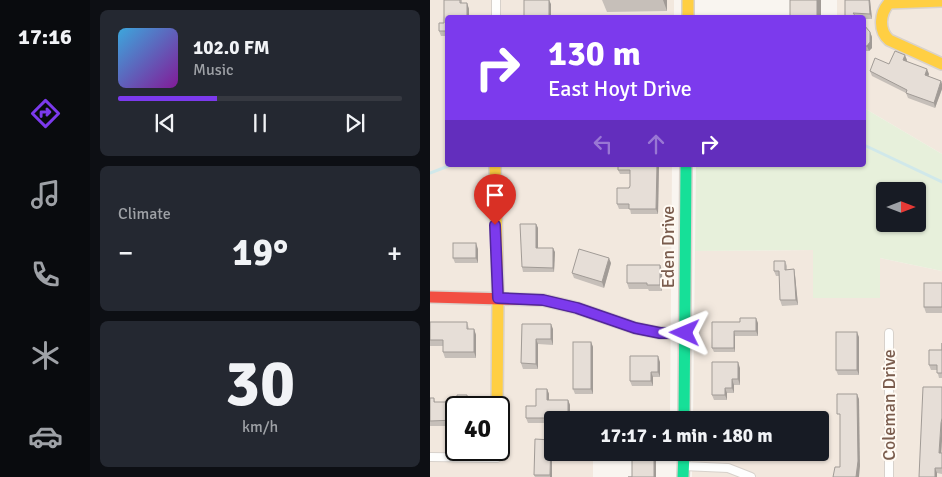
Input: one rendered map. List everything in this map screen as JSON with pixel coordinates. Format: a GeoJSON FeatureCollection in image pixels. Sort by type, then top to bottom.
{"type":"FeatureCollection","features":[{"type":"Feature","properties":{"kind":"street"},"geometry":{"type":"LineString","coordinates":[[496,0],[496,15]]}},
{"type":"Feature","properties":{"kind":"street"},"geometry":{"type":"LineString","coordinates":[[688,0],[688,15]]}},
{"type":"Feature","properties":{"kind":"street"},"geometry":{"type":"LineString","coordinates":[[942,1],[891,2],[884,7],[882,21],[882,32],[886,38],[942,64]]}},
{"type":"Feature","properties":{"kind":"street"},"geometry":{"type":"LineString","coordinates":[[495,167],[498,298],[497,396]]}},
{"type":"Feature","properties":{"kind":"street","name":"Eden Drive"},"geometry":{"type":"LineString","coordinates":[[684,411],[686,167]]}},
{"type":"Feature","properties":{"kind":"street"},"geometry":{"type":"LineString","coordinates":[[430,297],[543,300],[577,308],[635,328],[660,333],[685,333]]}},
{"type":"Feature","properties":{"kind":"street","name":"Coleman Drive"},"geometry":{"type":"LineString","coordinates":[[889,333],[889,477]]}},
{"type":"Feature","properties":{"kind":"street"},"geometry":{"type":"LineString","coordinates":[[430,457],[445,457]]}},
{"type":"Feature","properties":{"kind":"street"},"geometry":{"type":"LineString","coordinates":[[683,472],[732,469],[751,477]]}},
{"type":"Feature","properties":{"kind":"shaded area"},"geometry":{"type":"Polygon","coordinates":[[[430,0],[674,0],[674,15],[445,15],[445,167],[672,167],[670,411],[544,411],[544,461],[593,461],[593,477],[430,477],[430,0]]]}},
{"type":"Feature","properties":{"kind":"shaded area"},"geometry":{"type":"Polygon","coordinates":[[[837,0],[942,0],[942,154],[866,109],[866,15],[837,15],[837,0]]]}},
{"type":"Feature","properties":{"kind":"shaded area"},"geometry":{"type":"Polygon","coordinates":[[[813,250],[813,298],[880,258],[942,271],[942,477],[692,477],[692,461],[829,461],[829,411],[693,411],[695,251],[813,250]]]}},
{"type":"Feature","properties":{"kind":"green space"},"geometry":{"type":"Polygon","coordinates":[[[866,109],[942,154],[942,271],[880,258],[880,298],[813,298],[813,250],[695,251],[696,167],[866,167],[866,109]]]}},
{"type":"Feature","properties":{"kind":"building"},"geometry":{"type":"Polygon","coordinates":[[[444,0],[460,0],[460,3],[467,3],[467,15],[445,15],[445,31],[439,31],[439,23],[444,23],[444,0]]]}},
{"type":"Feature","properties":{"kind":"building"},"geometry":{"type":"Polygon","coordinates":[[[524,0],[549,0],[549,15],[524,15],[524,0]]]}},
{"type":"Feature","properties":{"kind":"building"},"geometry":{"type":"Polygon","coordinates":[[[790,0],[817,0],[817,15],[790,15],[790,0]]]}},
{"type":"Feature","properties":{"kind":"building"},"geometry":{"type":"Polygon","coordinates":[[[845,0],[869,0],[870,14],[853,13],[855,15],[845,15],[845,0]]]}},
{"type":"Feature","properties":{"kind":"building"},"geometry":{"type":"Polygon","coordinates":[[[866,27],[870,32],[870,42],[867,46],[866,27]]]}},
{"type":"Feature","properties":{"kind":"building"},"geometry":{"type":"Polygon","coordinates":[[[895,51],[905,55],[903,60],[927,69],[925,75],[941,81],[934,103],[906,93],[907,90],[870,71],[875,58],[889,64],[895,51]]]}},
{"type":"Feature","properties":{"kind":"building"},"geometry":{"type":"Polygon","coordinates":[[[618,167],[657,167],[656,209],[629,209],[629,204],[617,204],[617,188],[629,188],[630,186],[630,170],[618,170],[618,167]]]}},
{"type":"Feature","properties":{"kind":"building"},"geometry":{"type":"Polygon","coordinates":[[[520,224],[536,224],[536,248],[553,248],[553,268],[522,267],[520,224]]]}},
{"type":"Feature","properties":{"kind":"building"},"geometry":{"type":"Polygon","coordinates":[[[453,243],[476,243],[476,258],[453,258],[453,243]]]}},
{"type":"Feature","properties":{"kind":"building"},"geometry":{"type":"Polygon","coordinates":[[[579,249],[609,258],[602,282],[572,273],[579,249]]]}},
{"type":"Feature","properties":{"kind":"building"},"geometry":{"type":"Polygon","coordinates":[[[774,261],[785,261],[785,270],[794,269],[796,300],[780,300],[779,271],[774,271],[774,261]]]}},
{"type":"Feature","properties":{"kind":"building"},"geometry":{"type":"Polygon","coordinates":[[[627,265],[660,265],[660,285],[627,283],[627,265]]]}},
{"type":"Feature","properties":{"kind":"building"},"geometry":{"type":"Polygon","coordinates":[[[924,283],[942,283],[942,307],[924,307],[924,283]]]}},
{"type":"Feature","properties":{"kind":"building"},"geometry":{"type":"Polygon","coordinates":[[[740,318],[756,318],[756,331],[734,331],[734,348],[712,348],[712,322],[740,322],[740,318]]]}},
{"type":"Feature","properties":{"kind":"building"},"geometry":{"type":"Polygon","coordinates":[[[430,322],[467,322],[467,329],[474,329],[474,352],[443,352],[443,340],[430,340],[430,322]]]}},
{"type":"Feature","properties":{"kind":"building"},"geometry":{"type":"Polygon","coordinates":[[[522,324],[551,324],[551,339],[536,339],[536,364],[521,363],[522,324]]]}},
{"type":"Feature","properties":{"kind":"building"},"geometry":{"type":"Polygon","coordinates":[[[836,332],[857,332],[857,370],[836,370],[836,332]]]}},
{"type":"Feature","properties":{"kind":"building"},"geometry":{"type":"Polygon","coordinates":[[[573,342],[591,342],[591,389],[573,389],[573,342]]]}},
{"type":"Feature","properties":{"kind":"building"},"geometry":{"type":"Polygon","coordinates":[[[929,350],[942,350],[942,373],[937,373],[937,365],[929,365],[929,350]]]}},
{"type":"Feature","properties":{"kind":"building"},"geometry":{"type":"Polygon","coordinates":[[[630,356],[658,356],[658,372],[651,372],[651,381],[630,381],[630,356]]]}},
{"type":"Feature","properties":{"kind":"building"},"geometry":{"type":"Polygon","coordinates":[[[712,362],[738,362],[738,379],[732,379],[732,388],[725,388],[725,395],[712,395],[712,362]]]}},
{"type":"Feature","properties":{"kind":"building"},"geometry":{"type":"Polygon","coordinates":[[[923,387],[942,387],[939,453],[942,453],[942,468],[935,468],[935,477],[919,477],[923,387]]]}},
{"type":"Feature","properties":{"kind":"building"},"geometry":{"type":"Polygon","coordinates":[[[536,389],[547,389],[547,400],[568,400],[568,411],[544,411],[544,418],[526,418],[526,406],[536,406],[536,389]]]}},
{"type":"Feature","properties":{"kind":"building"},"geometry":{"type":"Polygon","coordinates":[[[837,394],[857,394],[858,461],[856,477],[833,477],[835,467],[840,467],[840,414],[837,414],[837,394]]]}},
{"type":"Feature","properties":{"kind":"building"},"geometry":{"type":"Polygon","coordinates":[[[430,398],[434,398],[434,402],[445,402],[445,420],[430,421],[430,398]]]}},
{"type":"Feature","properties":{"kind":"building"},"geometry":{"type":"Polygon","coordinates":[[[535,439],[544,440],[544,461],[550,461],[550,475],[534,475],[535,439]]]}},
{"type":"Feature","properties":{"kind":"building"},"geometry":{"type":"Polygon","coordinates":[[[632,461],[654,461],[654,477],[632,477],[632,461]]]}},
{"type":"Feature","properties":{"kind":"waterway"},"geometry":{"type":"LineString","coordinates":[[866,146],[942,182]]}},
{"type":"Feature","properties":{"kind":"waterway"},"geometry":{"type":"LineString","coordinates":[[430,173],[446,167]]}},
{"type":"Feature","properties":{"kind":"traffic: fast"},"geometry":{"type":"LineString","coordinates":[[684,411],[686,167]]}},
{"type":"Feature","properties":{"kind":"traffic: fast"},"geometry":{"type":"LineString","coordinates":[[683,477],[684,461]]}},
{"type":"Feature","properties":{"kind":"traffic: slow"},"geometry":{"type":"LineString","coordinates":[[688,0],[688,15]]}},
{"type":"Feature","properties":{"kind":"traffic: slow"},"geometry":{"type":"LineString","coordinates":[[942,1],[889,3],[881,22],[885,36],[889,40],[942,64]]}},
{"type":"Feature","properties":{"kind":"traffic: slow"},"geometry":{"type":"LineString","coordinates":[[495,167],[498,298],[497,396]]}},
{"type":"Feature","properties":{"kind":"traffic: jam"},"geometry":{"type":"LineString","coordinates":[[430,297],[543,300],[577,308],[635,328],[660,333],[685,333]]}},
{"type":"Feature","properties":{"kind":"route"},"geometry":{"type":"LineString","coordinates":[[495,225],[498,298],[543,300],[577,308],[625,326],[660,333],[685,333]]}}]}
